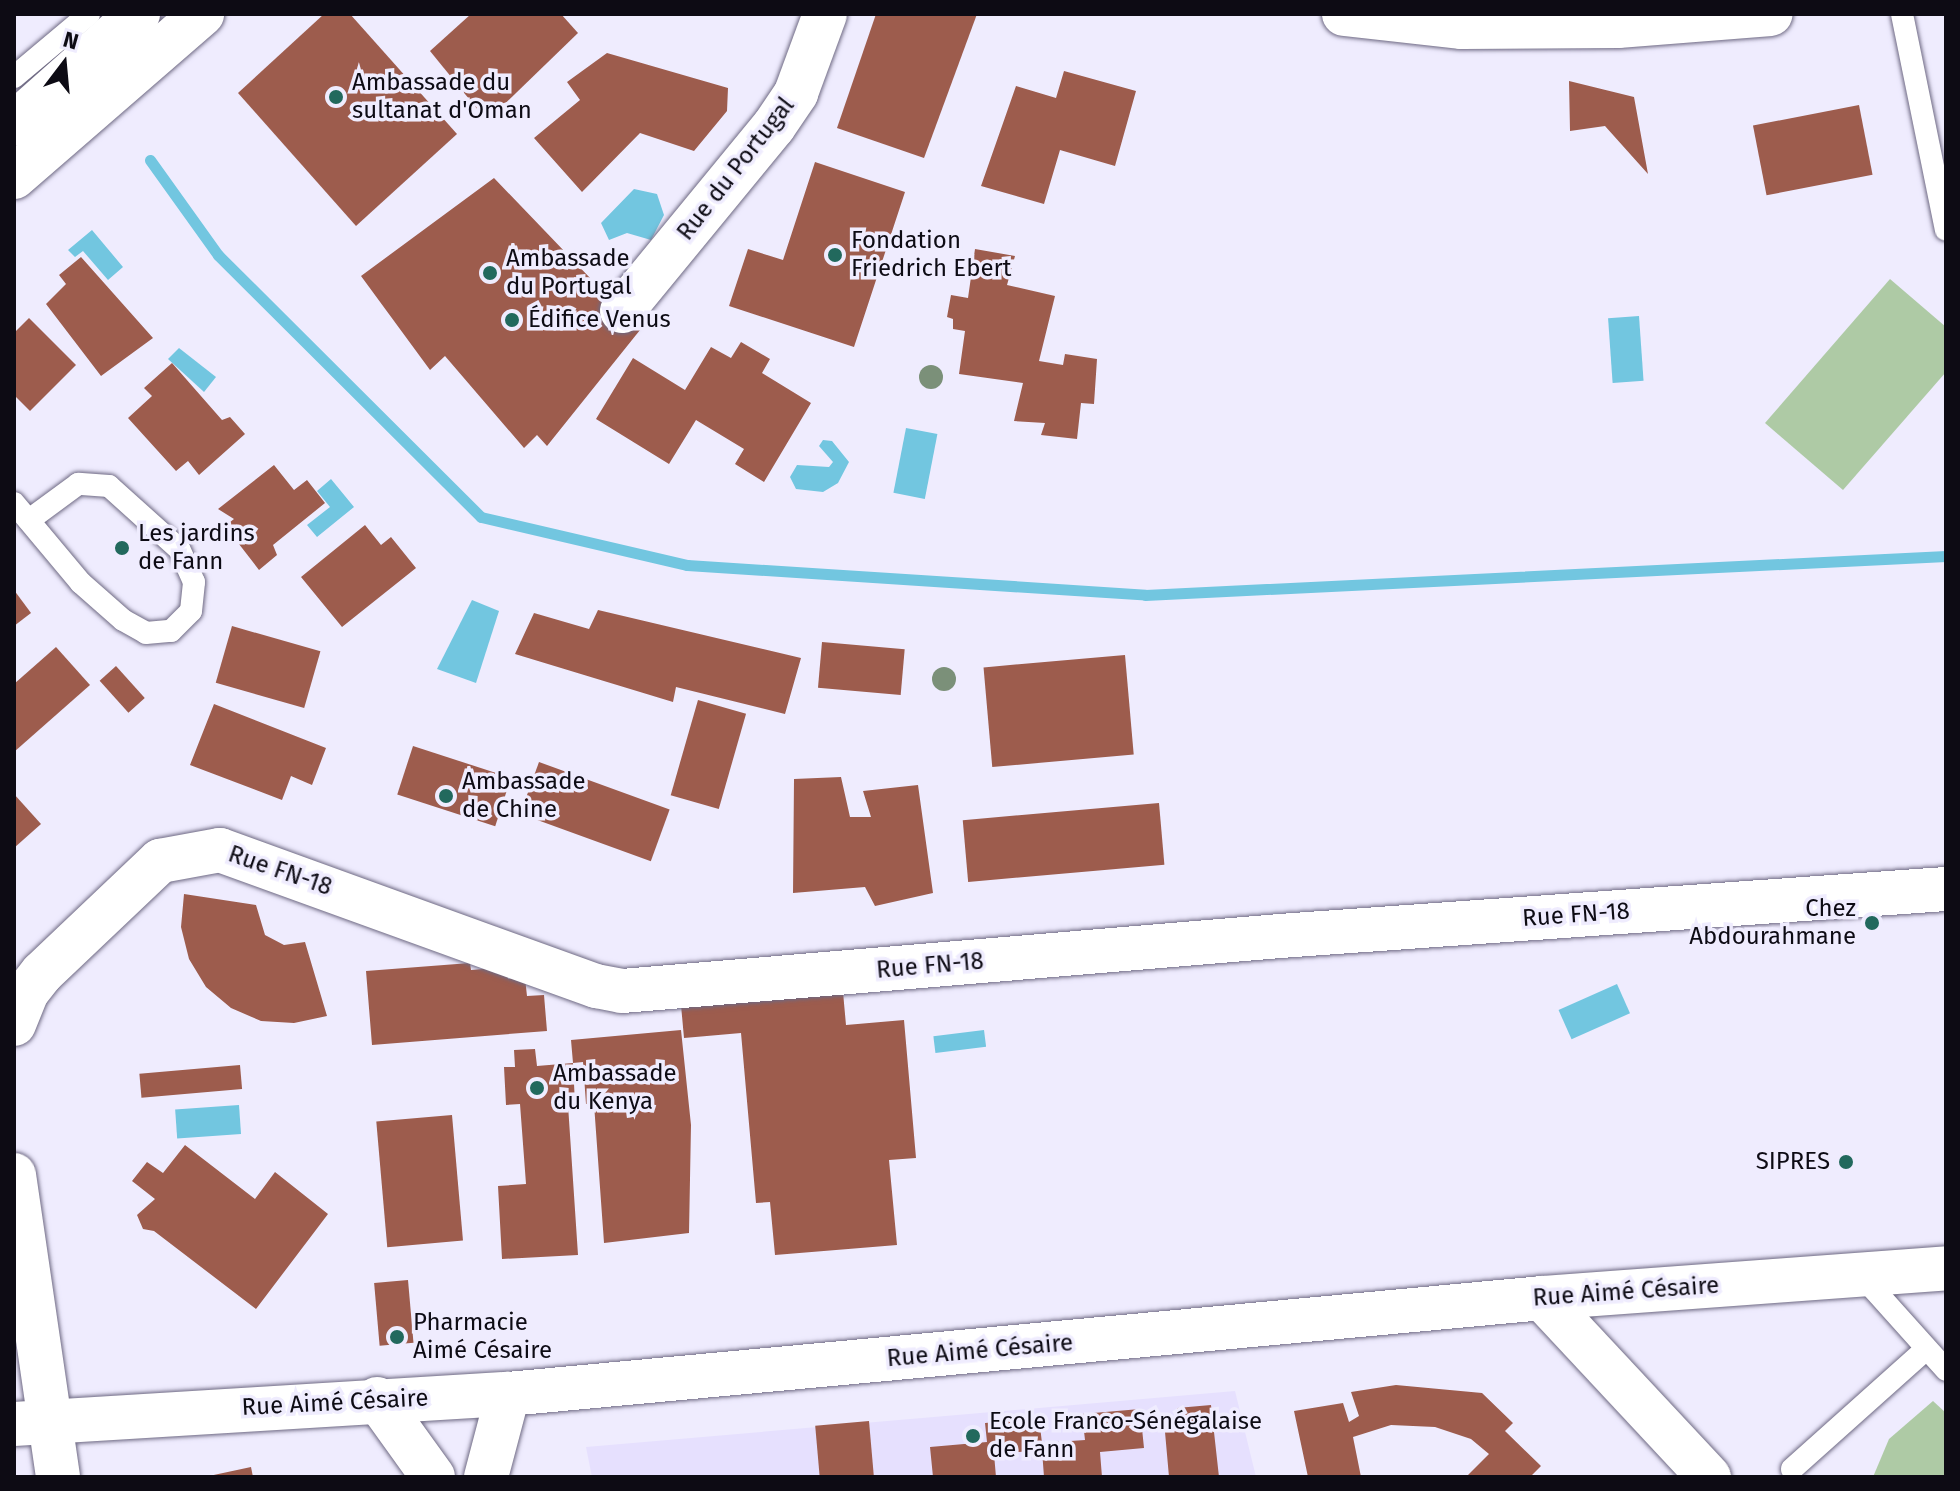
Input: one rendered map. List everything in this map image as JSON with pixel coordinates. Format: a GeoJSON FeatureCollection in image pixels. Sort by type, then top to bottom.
{"type":"FeatureCollection","features":[{"type":"Feature","properties":{"kind":"main road"},"geometry":{"type":"LineString","coordinates":[[14,124],[138,14]]}},
{"type":"Feature","properties":{"kind":"main road"},"geometry":{"type":"LineString","coordinates":[[14,177],[202,14]]}},
{"type":"Feature","properties":{"kind":"main road","name":"Rue du Portugal"},"geometry":{"type":"LineString","coordinates":[[622,311],[774,126],[796,93],[825,14]]}},
{"type":"Feature","properties":{"kind":"main road"},"geometry":{"type":"LineString","coordinates":[[1344,14],[1462,27],[1618,26],[1771,14]]}},
{"type":"Feature","properties":{"kind":"main road","name":"Rue FN-18"},"geometry":{"type":"LineString","coordinates":[[14,1024],[27,992],[42,973],[160,861],[220,850],[622,991],[1264,937],[1946,889]]}},
{"type":"Feature","properties":{"kind":"main road"},"geometry":{"type":"LineString","coordinates":[[14,1175],[30,1423],[58,1477]]}},
{"type":"Feature","properties":{"kind":"main road","name":"Rue Aimé Césaire"},"geometry":{"type":"LineString","coordinates":[[30,1423],[377,1399],[508,1394],[1542,1298],[1946,1268]]}},
{"type":"Feature","properties":{"kind":"main road"},"geometry":{"type":"LineString","coordinates":[[1542,1298],[1709,1477]]}},
{"type":"Feature","properties":{"kind":"main road"},"geometry":{"type":"LineString","coordinates":[[486,1477],[508,1394]]}},
{"type":"Feature","properties":{"kind":"main road"},"geometry":{"type":"LineString","coordinates":[[377,1399],[433,1477]]}},
{"type":"Feature","properties":{"kind":"lane"},"geometry":{"type":"LineString","coordinates":[[14,77],[89,14]]}},
{"type":"Feature","properties":{"kind":"lane"},"geometry":{"type":"LineString","coordinates":[[1902,14],[1946,230]]}},
{"type":"Feature","properties":{"kind":"lane"},"geometry":{"type":"LineString","coordinates":[[78,484],[109,486],[179,549],[194,582],[191,611],[171,631],[146,633],[123,620],[81,583],[22,511],[78,484]]}},
{"type":"Feature","properties":{"kind":"lane"},"geometry":{"type":"LineString","coordinates":[[1860,1274],[1946,1370]]}},
{"type":"Feature","properties":{"kind":"lane"},"geometry":{"type":"LineString","coordinates":[[1792,1469],[1926,1349]]}},
{"type":"Feature","properties":{"kind":"shaded area","name":"Ecole Franco-Sénégalaise de Fann"},"geometry":{"type":"Polygon","coordinates":[[[1235,1391],[1256,1477],[592,1477],[586,1447],[1235,1391]]]}},
{"type":"Feature","properties":{"kind":"green space"},"geometry":{"type":"Polygon","coordinates":[[[1890,279],[1946,327],[1946,372],[1843,490],[1765,423],[1890,279]]]}},
{"type":"Feature","properties":{"kind":"green space"},"geometry":{"type":"Polygon","coordinates":[[[1933,1401],[1946,1413],[1946,1477],[1873,1477],[1889,1439],[1933,1401]]]}},
{"type":"Feature","properties":{"kind":"water"},"geometry":{"type":"Polygon","coordinates":[[[634,189],[657,194],[664,215],[651,240],[627,233],[609,240],[601,223],[634,189]]]}},
{"type":"Feature","properties":{"kind":"water"},"geometry":{"type":"Polygon","coordinates":[[[92,230],[123,267],[108,280],[83,251],[75,257],[68,250],[92,230]]]}},
{"type":"Feature","properties":{"kind":"water"},"geometry":{"type":"Polygon","coordinates":[[[1639,316],[1644,381],[1613,383],[1608,318],[1639,316]]]}},
{"type":"Feature","properties":{"kind":"water"},"geometry":{"type":"Polygon","coordinates":[[[179,348],[216,377],[204,392],[168,359],[179,348]]]}},
{"type":"Feature","properties":{"kind":"water"},"geometry":{"type":"Polygon","coordinates":[[[906,428],[937,434],[925,499],[893,493],[906,428]]]}},
{"type":"Feature","properties":{"kind":"water"},"geometry":{"type":"Polygon","coordinates":[[[823,440],[832,441],[849,462],[838,483],[823,492],[796,489],[790,477],[797,465],[829,467],[833,462],[819,446],[823,440]]]}},
{"type":"Feature","properties":{"kind":"water"},"geometry":{"type":"Polygon","coordinates":[[[331,479],[354,507],[317,537],[307,525],[330,507],[317,491],[331,479]]]}},
{"type":"Feature","properties":{"kind":"water"},"geometry":{"type":"Polygon","coordinates":[[[472,600],[499,611],[476,683],[437,669],[472,600]]]}},
{"type":"Feature","properties":{"kind":"water"},"geometry":{"type":"Polygon","coordinates":[[[1617,984],[1630,1013],[1572,1039],[1559,1010],[1617,984]]]}},
{"type":"Feature","properties":{"kind":"water"},"geometry":{"type":"Polygon","coordinates":[[[984,1030],[986,1047],[935,1053],[933,1036],[984,1030]]]}},
{"type":"Feature","properties":{"kind":"water"},"geometry":{"type":"Polygon","coordinates":[[[239,1105],[241,1134],[177,1138],[175,1109],[239,1105]]]}},
{"type":"Feature","properties":{"kind":"building"},"geometry":{"type":"Polygon","coordinates":[[[324,14],[350,14],[457,134],[356,226],[238,93],[324,14]]]}},
{"type":"Feature","properties":{"kind":"building"},"geometry":{"type":"Polygon","coordinates":[[[471,14],[561,14],[578,33],[487,121],[430,51],[471,14]]]}},
{"type":"Feature","properties":{"kind":"building"},"geometry":{"type":"Polygon","coordinates":[[[876,14],[977,14],[924,158],[837,128],[876,14]]]}},
{"type":"Feature","properties":{"kind":"building"},"geometry":{"type":"Polygon","coordinates":[[[607,53],[728,88],[727,111],[694,151],[640,133],[582,192],[534,138],[580,100],[567,82],[607,53]]]}},
{"type":"Feature","properties":{"kind":"building"},"geometry":{"type":"Polygon","coordinates":[[[1064,71],[1136,91],[1115,166],[1060,150],[1044,204],[981,186],[1016,86],[1056,98],[1064,71]]]}},
{"type":"Feature","properties":{"kind":"building"},"geometry":{"type":"Polygon","coordinates":[[[1569,81],[1634,97],[1648,174],[1605,126],[1570,131],[1569,81]]]}},
{"type":"Feature","properties":{"kind":"building"},"geometry":{"type":"Polygon","coordinates":[[[1859,105],[1873,175],[1767,195],[1753,126],[1859,105]]]}},
{"type":"Feature","properties":{"kind":"building","name":"Fondation Friedrich Ebert"},"geometry":{"type":"Polygon","coordinates":[[[815,162],[905,192],[854,347],[729,306],[748,249],[783,260],[815,162]]]}},
{"type":"Feature","properties":{"kind":"building","name":"Édifice Venus"},"geometry":{"type":"Polygon","coordinates":[[[494,178],[640,330],[547,446],[537,435],[524,448],[445,356],[430,370],[361,276],[494,178]]]}},
{"type":"Feature","properties":{"kind":"building"},"geometry":{"type":"Polygon","coordinates":[[[975,249],[1015,256],[1007,285],[1055,296],[1039,361],[1063,365],[1065,354],[1097,359],[1094,404],[1081,403],[1077,439],[1041,435],[1045,423],[1014,421],[1023,383],[959,374],[965,331],[953,329],[953,319],[947,317],[951,295],[968,298],[975,249]]]}},
{"type":"Feature","properties":{"kind":"building"},"geometry":{"type":"Polygon","coordinates":[[[81,257],[153,338],[101,376],[46,304],[66,284],[59,275],[81,257]]]}},
{"type":"Feature","properties":{"kind":"building"},"geometry":{"type":"Polygon","coordinates":[[[29,318],[76,365],[30,411],[14,395],[14,333],[29,318]]]}},
{"type":"Feature","properties":{"kind":"building"},"geometry":{"type":"Polygon","coordinates":[[[741,342],[770,359],[762,373],[811,403],[764,482],[735,464],[744,449],[696,420],[669,464],[596,419],[633,358],[685,390],[711,347],[731,358],[741,342]]]}},
{"type":"Feature","properties":{"kind":"building"},"geometry":{"type":"Polygon","coordinates":[[[172,363],[222,420],[230,417],[245,434],[199,475],[188,461],[176,471],[128,418],[152,396],[144,388],[172,363]]]}},
{"type":"Feature","properties":{"kind":"building"},"geometry":{"type":"Polygon","coordinates":[[[274,465],[294,490],[307,480],[325,503],[273,545],[277,555],[259,570],[225,526],[234,519],[218,509],[274,465]]]}},
{"type":"Feature","properties":{"kind":"building"},"geometry":{"type":"Polygon","coordinates":[[[365,525],[381,545],[391,537],[416,568],[342,627],[301,577],[365,525]]]}},
{"type":"Feature","properties":{"kind":"building"},"geometry":{"type":"Polygon","coordinates":[[[14,590],[31,613],[14,626],[14,590]]]}},
{"type":"Feature","properties":{"kind":"building"},"geometry":{"type":"Polygon","coordinates":[[[598,610],[801,658],[785,714],[676,687],[673,702],[515,654],[534,613],[589,629],[598,610]]]}},
{"type":"Feature","properties":{"kind":"building"},"geometry":{"type":"Polygon","coordinates":[[[232,626],[320,651],[304,708],[216,683],[232,626]]]}},
{"type":"Feature","properties":{"kind":"building"},"geometry":{"type":"Polygon","coordinates":[[[822,642],[905,649],[901,695],[818,688],[822,642]]]}},
{"type":"Feature","properties":{"kind":"building"},"geometry":{"type":"Polygon","coordinates":[[[56,647],[90,685],[14,752],[14,684],[56,647]]]}},
{"type":"Feature","properties":{"kind":"building"},"geometry":{"type":"Polygon","coordinates":[[[1125,655],[1134,755],[992,767],[984,667],[1125,655]]]}},
{"type":"Feature","properties":{"kind":"building"},"geometry":{"type":"Polygon","coordinates":[[[116,666],[145,698],[128,713],[100,681],[116,666]]]}},
{"type":"Feature","properties":{"kind":"building"},"geometry":{"type":"Polygon","coordinates":[[[698,700],[746,714],[719,809],[671,795],[698,700]]]}},
{"type":"Feature","properties":{"kind":"building"},"geometry":{"type":"Polygon","coordinates":[[[214,704],[326,748],[312,785],[291,776],[282,800],[190,765],[214,704]]]}},
{"type":"Feature","properties":{"kind":"building"},"geometry":{"type":"Polygon","coordinates":[[[413,746],[511,778],[495,826],[397,795],[413,746]]]}},
{"type":"Feature","properties":{"kind":"building"},"geometry":{"type":"Polygon","coordinates":[[[539,762],[670,810],[651,861],[520,814],[539,762]]]}},
{"type":"Feature","properties":{"kind":"building"},"geometry":{"type":"Polygon","coordinates":[[[841,777],[850,817],[871,817],[863,791],[918,785],[933,893],[875,906],[865,887],[793,893],[794,779],[841,777]]]}},
{"type":"Feature","properties":{"kind":"building"},"geometry":{"type":"Polygon","coordinates":[[[14,794],[41,824],[14,848],[14,794]]]}},
{"type":"Feature","properties":{"kind":"building"},"geometry":{"type":"Polygon","coordinates":[[[1159,803],[1164,865],[968,882],[963,820],[1159,803]]]}},
{"type":"Feature","properties":{"kind":"building"},"geometry":{"type":"Polygon","coordinates":[[[184,894],[256,905],[265,935],[284,945],[305,942],[327,1016],[294,1023],[261,1021],[231,1008],[206,987],[189,959],[181,927],[184,894]]]}},
{"type":"Feature","properties":{"kind":"building"},"geometry":{"type":"Polygon","coordinates":[[[470,963],[471,970],[507,967],[508,979],[525,978],[527,996],[544,995],[547,1031],[372,1045],[366,971],[470,963]]]}},
{"type":"Feature","properties":{"kind":"building"},"geometry":{"type":"Polygon","coordinates":[[[842,981],[846,1025],[904,1020],[916,1158],[889,1160],[897,1245],[775,1255],[770,1202],[756,1203],[741,1033],[684,1038],[680,994],[842,981]]]}},
{"type":"Feature","properties":{"kind":"building"},"geometry":{"type":"Polygon","coordinates":[[[681,1030],[691,1125],[689,1233],[604,1243],[594,1104],[586,1104],[583,1062],[573,1063],[571,1040],[681,1030]]]}},
{"type":"Feature","properties":{"kind":"building"},"geometry":{"type":"Polygon","coordinates":[[[535,1049],[537,1066],[573,1063],[575,1104],[568,1105],[578,1255],[502,1259],[498,1186],[526,1184],[520,1104],[506,1105],[504,1067],[515,1067],[514,1050],[535,1049]]]}},
{"type":"Feature","properties":{"kind":"building"},"geometry":{"type":"Polygon","coordinates":[[[240,1065],[242,1089],[141,1098],[139,1074],[240,1065]]]}},
{"type":"Feature","properties":{"kind":"building"},"geometry":{"type":"Polygon","coordinates":[[[452,1115],[463,1241],[387,1247],[376,1122],[452,1115]]]}},
{"type":"Feature","properties":{"kind":"building"},"geometry":{"type":"Polygon","coordinates":[[[185,1145],[255,1199],[275,1172],[328,1214],[256,1309],[154,1231],[143,1229],[137,1215],[155,1199],[132,1181],[147,1162],[163,1173],[185,1145]]]}},
{"type":"Feature","properties":{"kind":"building"},"geometry":{"type":"Polygon","coordinates":[[[408,1280],[413,1343],[380,1346],[374,1283],[408,1280]]]}},
{"type":"Feature","properties":{"kind":"building"},"geometry":{"type":"Polygon","coordinates":[[[1396,1385],[1482,1393],[1513,1423],[1505,1431],[1541,1466],[1530,1477],[1466,1477],[1489,1454],[1471,1439],[1435,1427],[1391,1425],[1353,1437],[1361,1477],[1308,1477],[1294,1411],[1343,1403],[1349,1422],[1359,1416],[1351,1392],[1396,1385]]]}},
{"type":"Feature","properties":{"kind":"building"},"geometry":{"type":"Polygon","coordinates":[[[1211,1405],[1219,1477],[1169,1477],[1165,1432],[1179,1431],[1177,1408],[1211,1405]]]}},
{"type":"Feature","properties":{"kind":"building"},"geometry":{"type":"Polygon","coordinates":[[[1140,1409],[1144,1448],[1100,1452],[1102,1477],[1044,1477],[1042,1450],[994,1454],[996,1477],[933,1477],[930,1447],[987,1442],[985,1423],[1039,1418],[1042,1443],[1085,1440],[1082,1414],[1140,1409]]]}},
{"type":"Feature","properties":{"kind":"building"},"geometry":{"type":"Polygon","coordinates":[[[869,1421],[874,1477],[820,1477],[815,1426],[869,1421]]]}},
{"type":"Feature","properties":{"kind":"building"},"geometry":{"type":"Polygon","coordinates":[[[251,1467],[253,1477],[209,1477],[209,1476],[251,1467]]]}},
{"type":"Feature","properties":{"kind":"waterway"},"geometry":{"type":"LineString","coordinates":[[150,160],[218,255],[481,517],[687,565],[1145,595],[1946,556]]}},
{"type":"Feature","properties":{"kind":"place","name":"Ambassade du sultanat d'Oman"},"geometry":{"type":"Point","coordinates":[336,97]}},
{"type":"Feature","properties":{"kind":"place","name":"Fondation Friedrich Ebert"},"geometry":{"type":"Point","coordinates":[835,255]}},
{"type":"Feature","properties":{"kind":"place","name":"Ambassade du Portugal"},"geometry":{"type":"Point","coordinates":[490,273]}},
{"type":"Feature","properties":{"kind":"place","name":"Édifice Venus"},"geometry":{"type":"Point","coordinates":[512,320]}},
{"type":"Feature","properties":{"kind":"place","name":"Les jardins de Fann"},"geometry":{"type":"Point","coordinates":[122,548]}},
{"type":"Feature","properties":{"kind":"place","name":"Ambassade de Chine"},"geometry":{"type":"Point","coordinates":[446,796]}},
{"type":"Feature","properties":{"kind":"place","name":"Chez Abdourahmane"},"geometry":{"type":"Point","coordinates":[1872,923]}},
{"type":"Feature","properties":{"kind":"place","name":"Ambassade du Kenya"},"geometry":{"type":"Point","coordinates":[537,1088]}},
{"type":"Feature","properties":{"kind":"place","name":"SIPRES"},"geometry":{"type":"Point","coordinates":[1846,1162]}},
{"type":"Feature","properties":{"kind":"place","name":"Pharmacie Aimé Césaire"},"geometry":{"type":"Point","coordinates":[397,1337]}},
{"type":"Feature","properties":{"kind":"place","name":"Ecole Franco-Sénégalaise de Fann"},"geometry":{"type":"Point","coordinates":[973,1436]}}]}
